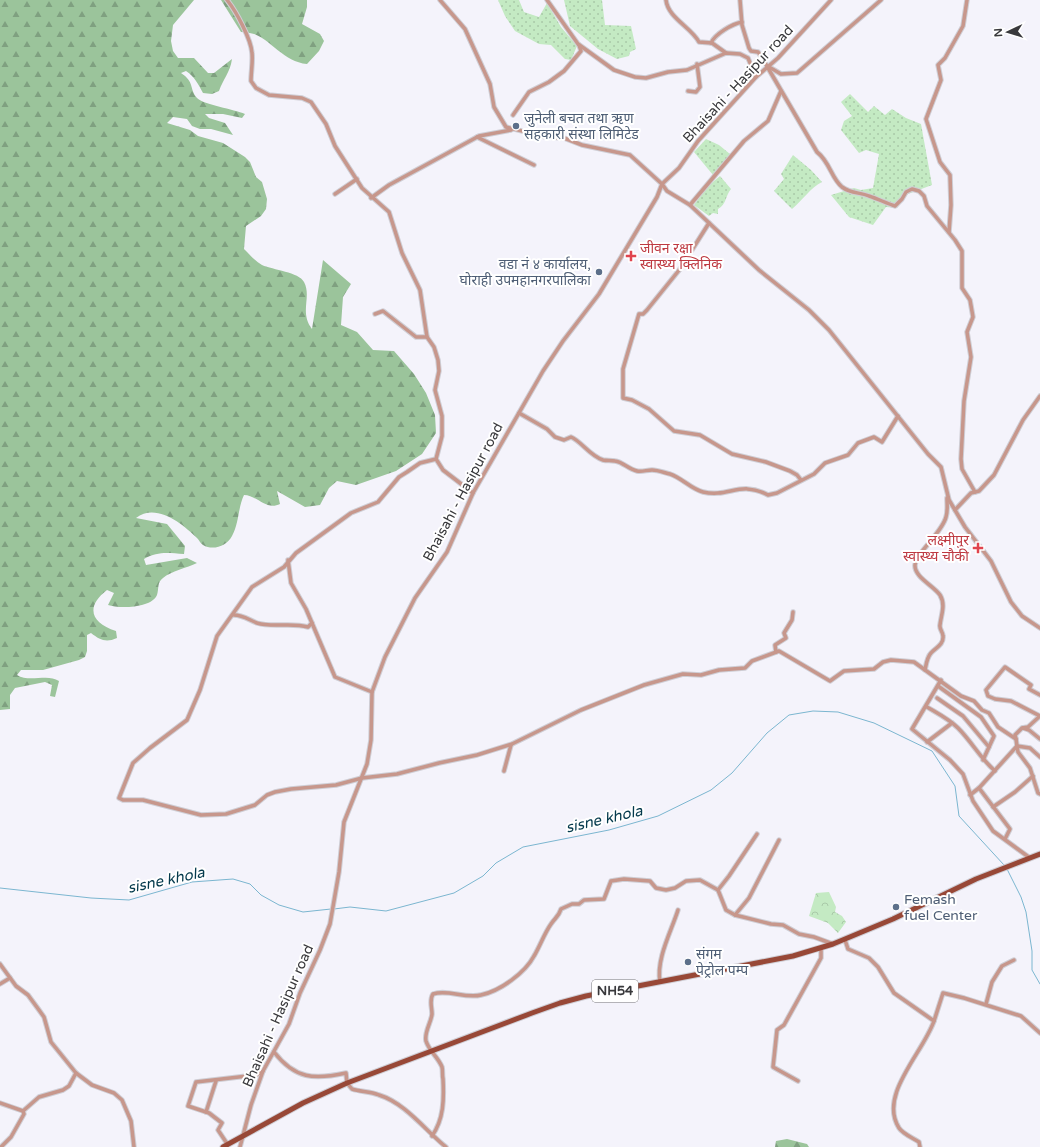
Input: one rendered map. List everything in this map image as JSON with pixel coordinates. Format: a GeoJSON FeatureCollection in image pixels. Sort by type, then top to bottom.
{"type":"FeatureCollection","features":[{"type":"Feature","properties":{"kind":"main road","name":"NH54"},"geometry":{"type":"LineString","coordinates":[[225,1146],[303,1103],[347,1083],[430,1050],[560,1002],[793,956],[821,948],[845,940],[893,920],[976,878],[1040,854]]}},
{"type":"Feature","properties":{"kind":"street"},"geometry":{"type":"LineString","coordinates":[[226,0],[233,8],[250,43],[252,52],[251,81],[256,88],[269,95],[302,98],[311,102],[326,124],[335,146],[356,179],[371,198],[389,212],[402,253],[420,290],[427,337],[434,347],[439,371],[435,390],[442,416],[442,436],[436,459],[443,470],[473,493]]}},
{"type":"Feature","properties":{"kind":"street"},"geometry":{"type":"LineString","coordinates":[[440,0],[465,29],[490,84],[494,107],[506,127],[512,130],[546,137],[564,138],[582,145],[630,155],[662,184],[666,191],[690,205],[758,270],[787,291],[820,320],[928,454],[941,467],[949,500],[965,527],[991,560],[1011,602],[1022,616],[1040,628]]}},
{"type":"Feature","properties":{"kind":"street"},"geometry":{"type":"LineString","coordinates":[[513,114],[530,92],[549,82],[574,61],[581,51],[578,44],[547,0]]}},
{"type":"Feature","properties":{"kind":"street"},"geometry":{"type":"LineString","coordinates":[[666,0],[666,5],[676,19],[695,35],[699,42],[711,43],[726,53]]}},
{"type":"Feature","properties":{"kind":"street"},"geometry":{"type":"LineString","coordinates":[[740,0],[742,22],[750,51],[758,52],[768,66],[800,119],[817,152],[826,159],[832,172],[842,187],[855,194],[868,195],[895,206],[906,192],[912,189],[919,191],[924,196],[927,206],[949,232],[962,251],[962,288],[970,300],[972,317],[967,332],[971,357],[964,401],[961,459],[962,469],[975,492]]}},
{"type":"Feature","properties":{"kind":"street","name":"Bhaisahi - Hasipur road"},"geometry":{"type":"LineString","coordinates":[[240,1147],[250,1105],[264,1071],[290,1024],[300,993],[330,924],[335,897],[344,822],[350,802],[362,778],[370,753],[372,692],[385,657],[401,624],[415,598],[447,552],[473,493],[519,413],[553,356],[593,302],[619,262],[657,197],[662,184],[679,168],[698,141],[756,77],[778,58],[831,0]]}},
{"type":"Feature","properties":{"kind":"street"},"geometry":{"type":"LineString","coordinates":[[768,66],[781,74],[798,73],[881,0]]}},
{"type":"Feature","properties":{"kind":"street"},"geometry":{"type":"LineString","coordinates":[[949,232],[951,205],[950,175],[938,158],[926,119],[942,80],[938,65],[945,58],[963,26],[967,0]]}},
{"type":"Feature","properties":{"kind":"street"},"geometry":{"type":"LineString","coordinates":[[711,43],[731,25],[742,22]]}},
{"type":"Feature","properties":{"kind":"street"},"geometry":{"type":"LineString","coordinates":[[578,44],[614,70],[635,78],[646,78],[668,72],[687,70],[697,64],[726,53],[740,54],[748,58],[756,77]]}},
{"type":"Feature","properties":{"kind":"street"},"geometry":{"type":"LineString","coordinates":[[688,91],[696,92],[700,88],[697,64]]}},
{"type":"Feature","properties":{"kind":"street"},"geometry":{"type":"LineString","coordinates":[[690,205],[744,141],[768,121],[782,91]]}},
{"type":"Feature","properties":{"kind":"street"},"geometry":{"type":"LineString","coordinates":[[371,198],[389,185],[477,138],[500,131],[512,130]]}},
{"type":"Feature","properties":{"kind":"street"},"geometry":{"type":"LineString","coordinates":[[477,138],[534,166]]}},
{"type":"Feature","properties":{"kind":"street"},"geometry":{"type":"LineString","coordinates":[[335,194],[356,179]]}},
{"type":"Feature","properties":{"kind":"street"},"geometry":{"type":"LineString","coordinates":[[709,223],[674,277],[643,314],[639,314],[623,369],[623,398],[632,400],[649,409],[674,431],[700,435],[732,454],[766,462],[790,471],[797,474],[801,480]]}},
{"type":"Feature","properties":{"kind":"street"},"geometry":{"type":"LineString","coordinates":[[376,314],[383,311],[416,337],[427,337]]}},
{"type":"Feature","properties":{"kind":"street"},"geometry":{"type":"LineString","coordinates":[[955,510],[971,493],[987,485],[994,476],[1023,420],[1040,396]]}},
{"type":"Feature","properties":{"kind":"street"},"geometry":{"type":"LineString","coordinates":[[519,413],[547,429],[555,437],[564,440],[571,437],[575,438],[580,445],[603,460],[616,461],[628,468],[639,471],[653,470],[671,475],[701,491],[717,494],[743,488],[757,489],[768,495],[777,493],[814,474],[825,463],[848,455],[858,442],[874,437],[882,442],[898,416]]}},
{"type":"Feature","properties":{"kind":"street"},"geometry":{"type":"LineString","coordinates":[[436,459],[420,463],[406,472],[399,477],[378,502],[351,513],[288,560],[284,567],[252,587],[234,615],[217,636],[200,690],[187,720],[133,763],[119,798],[123,800],[143,800],[201,815],[226,814],[255,805],[267,795],[275,792],[336,785],[362,778],[397,774],[477,755],[512,744],[568,715],[644,685],[683,674],[701,675],[719,670],[745,668],[752,661],[776,652],[784,653],[830,680],[844,671],[874,669],[883,662],[891,660],[914,662],[941,680],[961,696],[974,701],[982,710],[989,713],[998,728],[1016,739]]}},
{"type":"Feature","properties":{"kind":"street"},"geometry":{"type":"LineString","coordinates":[[925,670],[931,652],[942,642],[943,636],[939,625],[943,608],[941,596],[935,589],[925,583],[915,568],[915,563],[932,541],[947,516],[947,492]]}},
{"type":"Feature","properties":{"kind":"street"},"geometry":{"type":"LineString","coordinates":[[288,560],[291,583],[312,623],[335,677],[372,692]]}},
{"type":"Feature","properties":{"kind":"street"},"geometry":{"type":"LineString","coordinates":[[776,652],[775,645],[786,638],[784,633],[792,620],[793,612]]}},
{"type":"Feature","properties":{"kind":"street"},"geometry":{"type":"LineString","coordinates":[[234,615],[240,615],[264,624],[308,627],[312,623]]}},
{"type":"Feature","properties":{"kind":"street"},"geometry":{"type":"LineString","coordinates":[[1040,694],[1029,689],[1032,685],[1005,666],[986,690],[988,696],[995,699],[1012,701],[1040,716],[1028,727],[1022,728],[1015,735],[1018,752],[1030,768],[1038,793],[1040,794]]}},
{"type":"Feature","properties":{"kind":"street"},"geometry":{"type":"LineString","coordinates":[[941,680],[912,729],[957,767],[963,774],[970,795],[980,814],[993,831],[1030,858]]}},
{"type":"Feature","properties":{"kind":"street"},"geometry":{"type":"LineString","coordinates":[[938,686],[981,717],[994,736],[983,760]]}},
{"type":"Feature","properties":{"kind":"street"},"geometry":{"type":"LineString","coordinates":[[937,698],[963,716],[989,747]]}},
{"type":"Feature","properties":{"kind":"street"},"geometry":{"type":"LineString","coordinates":[[926,707],[952,723],[983,760],[995,771]]}},
{"type":"Feature","properties":{"kind":"street"},"geometry":{"type":"LineString","coordinates":[[927,742],[952,723]]}},
{"type":"Feature","properties":{"kind":"street"},"geometry":{"type":"LineString","coordinates":[[1022,728],[1029,730],[1040,739]]}},
{"type":"Feature","properties":{"kind":"street"},"geometry":{"type":"LineString","coordinates":[[504,771],[510,746],[512,744]]}},
{"type":"Feature","properties":{"kind":"street"},"geometry":{"type":"LineString","coordinates":[[1017,746],[1030,748],[1040,757]]}},
{"type":"Feature","properties":{"kind":"street"},"geometry":{"type":"LineString","coordinates":[[970,795],[979,788],[1017,746]]}},
{"type":"Feature","properties":{"kind":"street"},"geometry":{"type":"LineString","coordinates":[[993,807],[1033,776]]}},
{"type":"Feature","properties":{"kind":"street"},"geometry":{"type":"LineString","coordinates":[[979,788],[1010,829],[1004,839]]}},
{"type":"Feature","properties":{"kind":"street"},"geometry":{"type":"LineString","coordinates":[[718,890],[757,834]]}},
{"type":"Feature","properties":{"kind":"street"},"geometry":{"type":"LineString","coordinates":[[735,915],[749,898],[779,840]]}},
{"type":"Feature","properties":{"kind":"street"},"geometry":{"type":"LineString","coordinates":[[432,1136],[440,1120],[444,1090],[443,1069],[436,1055],[430,1050],[426,1040],[428,1028],[432,1018],[432,994],[440,991],[461,995],[481,996],[511,982],[533,958],[552,923],[559,915],[561,908],[566,905],[580,904],[584,900],[604,899],[611,881],[624,879],[650,882],[656,888],[666,890],[675,888],[686,881],[700,880],[718,890],[726,910],[735,915],[771,924],[783,925],[799,934],[814,937],[833,944]]}},
{"type":"Feature","properties":{"kind":"street"},"geometry":{"type":"LineString","coordinates":[[660,982],[662,959],[678,910]]}},
{"type":"Feature","properties":{"kind":"street"},"geometry":{"type":"LineString","coordinates":[[845,940],[848,949],[870,958],[878,967],[894,993],[934,1021]]}},
{"type":"Feature","properties":{"kind":"street"},"geometry":{"type":"LineString","coordinates":[[798,1081],[773,1067],[777,1030],[784,1025],[821,958],[821,948]]}},
{"type":"Feature","properties":{"kind":"street"},"geometry":{"type":"LineString","coordinates":[[986,1004],[992,982],[1002,966],[1014,960]]}},
{"type":"Feature","properties":{"kind":"street"},"geometry":{"type":"LineString","coordinates":[[0,964],[10,978],[44,1017],[51,1042],[76,1073],[92,1085],[108,1090],[119,1096],[132,1121],[134,1147]]}},
{"type":"Feature","properties":{"kind":"street"},"geometry":{"type":"LineString","coordinates":[[0,984],[10,978]]}},
{"type":"Feature","properties":{"kind":"street"},"geometry":{"type":"LineString","coordinates":[[920,1147],[919,1142],[899,1129],[892,1108],[897,1087],[926,1039],[934,1021],[943,993],[986,1004],[1021,1016],[1040,1033]]}},
{"type":"Feature","properties":{"kind":"street"},"geometry":{"type":"LineString","coordinates":[[274,1052],[284,1064],[296,1072],[306,1076],[321,1078],[346,1074],[347,1083],[352,1089],[380,1095],[389,1099],[407,1112],[446,1147]]}},
{"type":"Feature","properties":{"kind":"street"},"geometry":{"type":"LineString","coordinates":[[225,1146],[218,1130],[222,1123],[206,1112],[188,1106],[196,1082],[216,1081],[256,1075],[264,1071]]}},
{"type":"Feature","properties":{"kind":"street"},"geometry":{"type":"LineString","coordinates":[[23,1110],[39,1097],[63,1090],[68,1086],[76,1073]]}},
{"type":"Feature","properties":{"kind":"street"},"geometry":{"type":"LineString","coordinates":[[206,1112],[216,1081]]}},
{"type":"Feature","properties":{"kind":"street"},"geometry":{"type":"LineString","coordinates":[[0,1103],[23,1110]]}},
{"type":"Feature","properties":{"kind":"street"},"geometry":{"type":"LineString","coordinates":[[1,1147],[11,1138],[23,1118],[23,1110]]}},
{"type":"Feature","properties":{"kind":"green space"},"geometry":{"type":"Polygon","coordinates":[[[0,0],[194,0],[173,25],[171,41],[173,51],[178,58],[194,58],[208,73],[214,73],[232,59],[230,68],[219,91],[212,94],[203,93],[194,78],[189,73],[186,71],[181,73],[190,82],[193,92],[197,98],[212,105],[245,114],[242,118],[223,114],[205,114],[209,118],[225,123],[233,135],[211,129],[200,129],[192,126],[187,119],[173,117],[167,123],[190,130],[198,136],[223,143],[245,157],[250,162],[256,177],[262,182],[267,199],[266,209],[261,216],[246,226],[244,249],[262,265],[297,276],[304,282],[307,293],[306,317],[312,329],[323,260],[351,284],[343,297],[341,325],[357,332],[373,350],[394,351],[414,374],[426,393],[435,415],[436,433],[422,454],[396,471],[356,485],[337,481],[329,488],[320,505],[305,507],[277,491],[280,504],[275,506],[270,506],[253,497],[244,495],[234,531],[230,540],[223,545],[211,548],[207,547],[177,521],[160,514],[152,512],[136,518],[167,524],[185,546],[184,554],[163,553],[149,556],[144,559],[146,565],[187,558],[197,563],[170,573],[163,578],[158,586],[157,595],[149,603],[127,607],[108,605],[114,593],[107,590],[96,602],[94,614],[96,619],[101,624],[116,631],[117,638],[103,640],[91,633],[87,635],[87,651],[85,657],[43,670],[21,670],[17,675],[22,677],[49,678],[59,681],[55,697],[50,696],[52,685],[45,682],[15,688],[10,695],[10,709],[0,710],[0,0]]]}},
{"type":"Feature","properties":{"kind":"green space"},"geometry":{"type":"Polygon","coordinates":[[[221,0],[307,0],[307,7],[302,24],[320,34],[324,41],[319,51],[307,64],[291,59],[260,37],[254,34],[241,32],[221,0]]]}},
{"type":"Feature","properties":{"kind":"green space"},"geometry":{"type":"Polygon","coordinates":[[[498,0],[519,0],[524,12],[539,17],[547,3],[561,27],[577,46],[571,60],[565,59],[551,45],[539,44],[515,31],[505,16],[498,0]]]}},
{"type":"Feature","properties":{"kind":"green space"},"geometry":{"type":"Polygon","coordinates":[[[564,0],[602,0],[605,25],[631,26],[636,49],[630,52],[629,56],[617,59],[598,49],[570,26],[564,0]]]}},
{"type":"Feature","properties":{"kind":"green space"},"geometry":{"type":"Polygon","coordinates":[[[850,94],[868,112],[874,106],[885,115],[892,109],[906,118],[921,124],[932,185],[908,194],[897,208],[886,207],[873,225],[849,217],[831,195],[854,188],[861,190],[873,188],[879,154],[866,150],[859,153],[841,130],[844,121],[852,116],[841,102],[850,94]]]}},
{"type":"Feature","properties":{"kind":"green space"},"geometry":{"type":"Polygon","coordinates":[[[706,139],[719,145],[730,154],[713,175],[694,152],[706,139]]]}},
{"type":"Feature","properties":{"kind":"green space"},"geometry":{"type":"Polygon","coordinates":[[[793,155],[811,170],[822,182],[814,187],[792,209],[774,191],[784,179],[781,174],[793,155]]]}},
{"type":"Feature","properties":{"kind":"green space"},"geometry":{"type":"Polygon","coordinates":[[[720,176],[731,189],[723,205],[718,209],[718,214],[713,213],[709,216],[694,205],[707,187],[720,176]]]}},
{"type":"Feature","properties":{"kind":"green space"},"geometry":{"type":"Polygon","coordinates":[[[829,892],[836,907],[835,912],[842,916],[846,922],[838,933],[828,923],[809,916],[816,893],[829,892]]]}},
{"type":"Feature","properties":{"kind":"green space"},"geometry":{"type":"Polygon","coordinates":[[[787,1139],[807,1144],[809,1147],[775,1147],[776,1141],[787,1139]]]}},
{"type":"Feature","properties":{"kind":"waterway","name":"sisne khola"},"geometry":{"type":"LineString","coordinates":[[334,909],[350,907],[386,911],[454,893],[483,876],[496,863],[523,847],[609,830],[658,816],[711,790],[732,773],[767,733],[789,715],[813,711],[838,712],[874,723],[932,751],[955,786],[959,816],[1004,865]]}},
{"type":"Feature","properties":{"kind":"waterway","name":"sisne khola"},"geometry":{"type":"LineString","coordinates":[[1007,869],[1021,897],[1026,912],[1032,951],[1032,970],[1040,984]]}},
{"type":"Feature","properties":{"kind":"waterway","name":"sisne khola"},"geometry":{"type":"LineString","coordinates":[[0,888],[91,898],[129,900],[192,882],[233,879],[250,884],[261,895],[279,905],[303,912],[331,909]]}},
{"type":"Feature","properties":{"kind":"place","name":"जुनेली बचत तथा ऋण सहकारी संस्था लिमिटेड"},"geometry":{"type":"Point","coordinates":[516,126]}},
{"type":"Feature","properties":{"kind":"place","name":"जीवन रक्षा स्वास्थ्य क्लिनिक"},"geometry":{"type":"Point","coordinates":[631,256]}},
{"type":"Feature","properties":{"kind":"place","name":"वडा नं ४ कार्यालय, घोराही उपमहानगरपालिका"},"geometry":{"type":"Point","coordinates":[599,272]}},
{"type":"Feature","properties":{"kind":"place","name":"लक्ष्मीपुर स्वास्थ्य चौकी"},"geometry":{"type":"Point","coordinates":[978,548]}},
{"type":"Feature","properties":{"kind":"place","name":"Femash fuel Center"},"geometry":{"type":"Point","coordinates":[896,907]}},
{"type":"Feature","properties":{"kind":"place","name":"संगम पेट्रोल पम्प"},"geometry":{"type":"Point","coordinates":[688,962]}}]}
